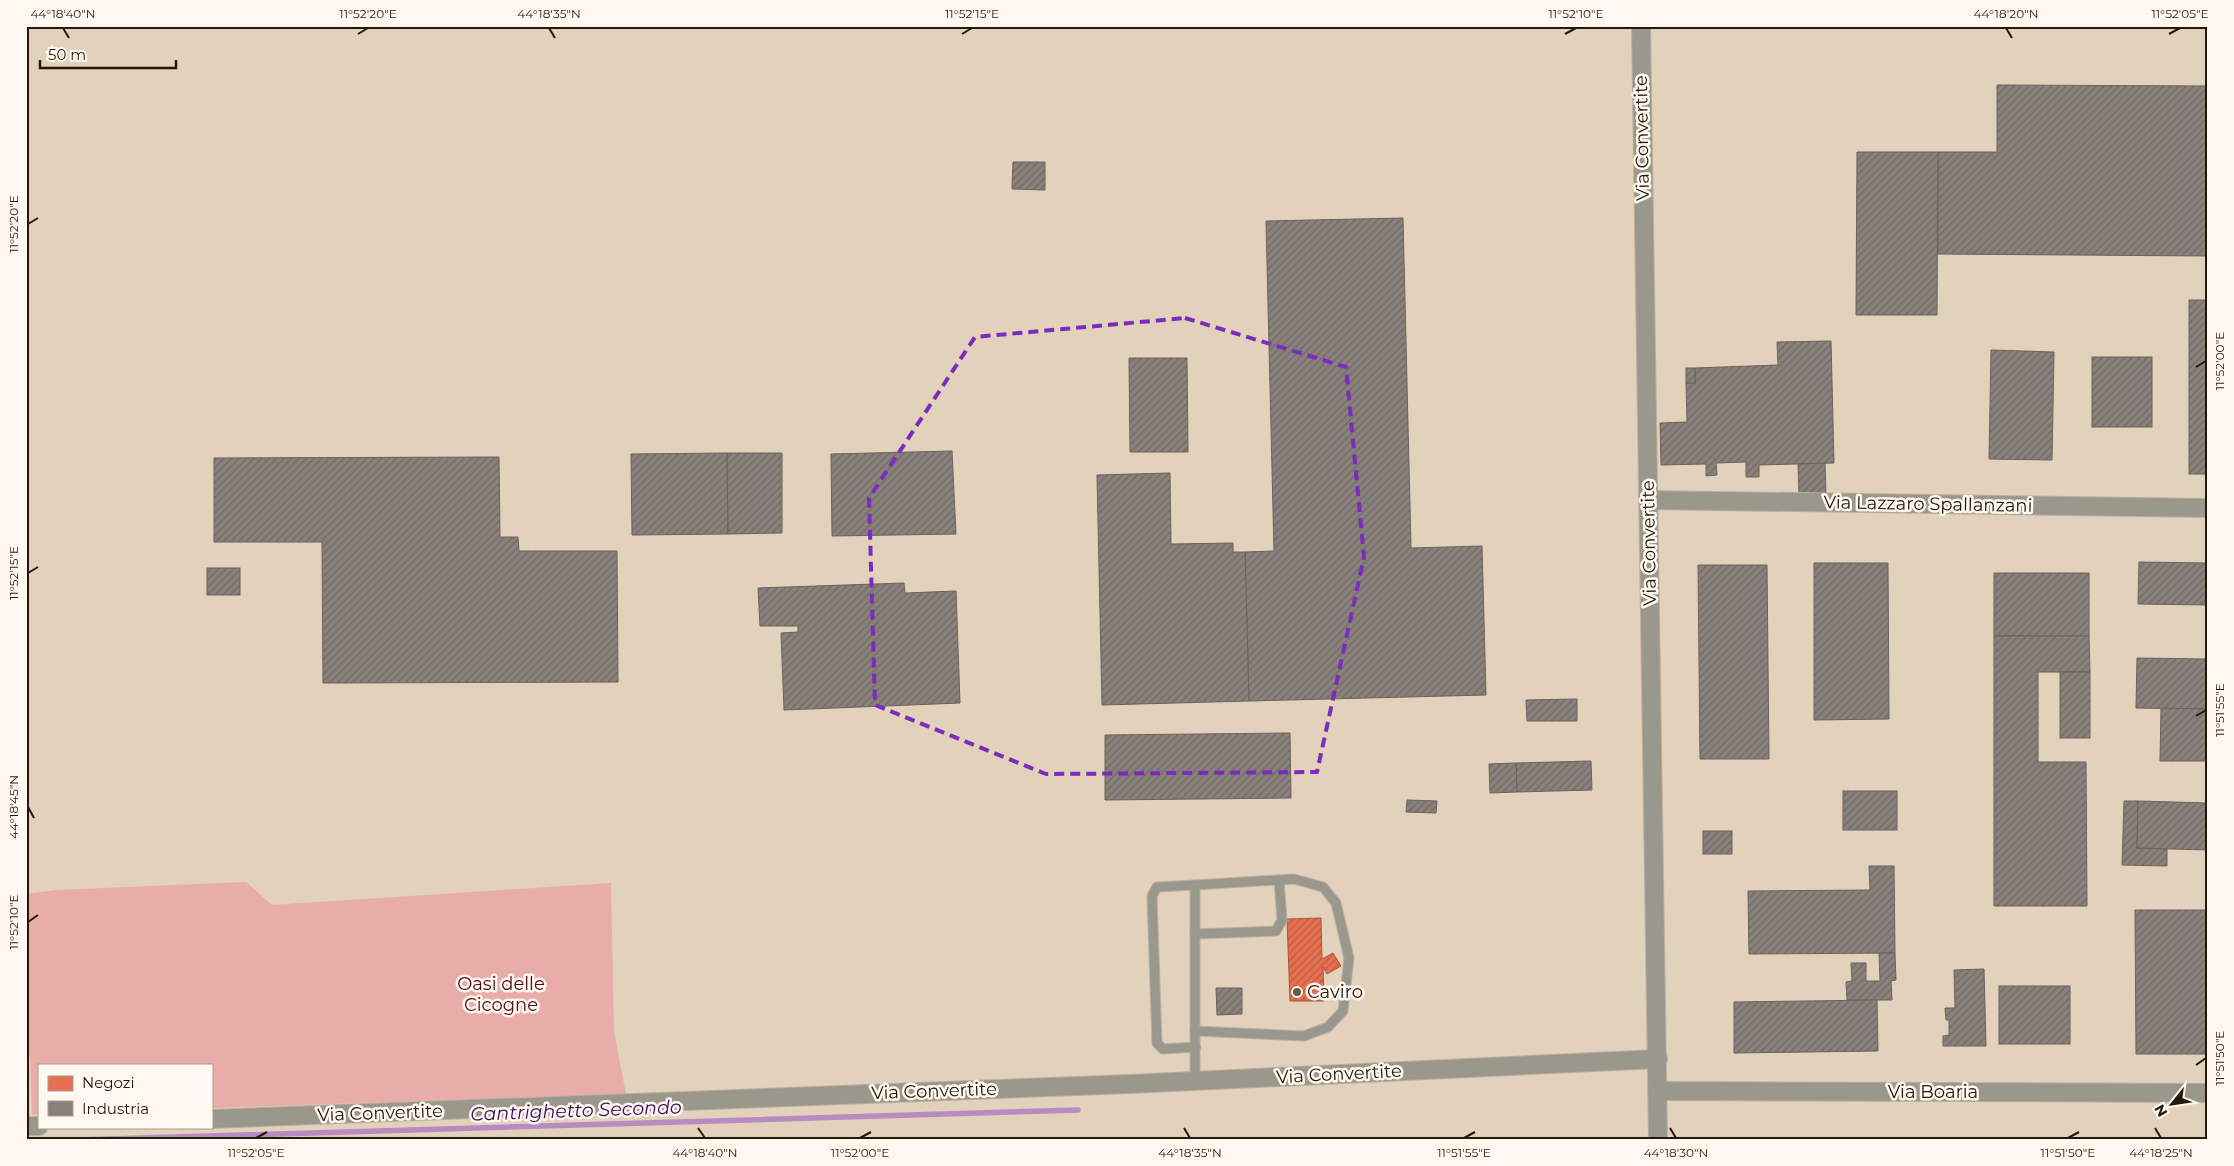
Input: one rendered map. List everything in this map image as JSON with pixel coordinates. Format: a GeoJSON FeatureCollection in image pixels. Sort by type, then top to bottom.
{"type":"FeatureCollection","features":[{"type":"Feature","properties":{"kind":"street","name":"Via Convertite"},"geometry":{"type":"LineString","coordinates":[[1640,26],[1658,1140]]}},
{"type":"Feature","properties":{"kind":"street","name":"Via Lazzaro Spallanzani"},"geometry":{"type":"LineString","coordinates":[[1648,500],[2208,508]]}},
{"type":"Feature","properties":{"kind":"street","name":"Via Convertite"},"geometry":{"type":"LineString","coordinates":[[212,1119],[1196,1081],[1658,1060]]}},
{"type":"Feature","properties":{"kind":"street","name":"Via Boaria"},"geometry":{"type":"LineString","coordinates":[[1658,1091],[2208,1093]]}},
{"type":"Feature","properties":{"kind":"lane"},"geometry":{"type":"LineString","coordinates":[[1195,1031],[1304,1036],[1328,1027],[1343,1012],[1349,958],[1336,903],[1323,887],[1294,879],[1157,887],[1152,896],[1157,1043],[1163,1049],[1196,1047]]}},
{"type":"Feature","properties":{"kind":"lane"},"geometry":{"type":"LineString","coordinates":[[1195,934],[1276,931],[1282,920],[1279,880]]}},
{"type":"Feature","properties":{"kind":"lane"},"geometry":{"type":"LineString","coordinates":[[1195,885],[1196,1081]]}},
{"type":"Feature","properties":{"kind":"highlighted area"},"geometry":{"type":"Polygon","coordinates":[[[1185,318],[1346,367],[1364,557],[1317,772],[1046,774],[875,705],[869,498],[975,337],[1185,318]]]}},
{"type":"Feature","properties":{"kind":"green space","name":"Oasi delle Cicogne"},"geometry":{"type":"Polygon","coordinates":[[[246,882],[272,905],[611,883],[614,1032],[626,1094],[212,1108],[212,1064],[38,1064],[38,1114],[32,1115],[30,1057],[26,1056],[26,894],[57,890],[246,882]]]}},
{"type":"Feature","properties":{"kind":"building: Negozi"},"geometry":{"type":"Polygon","coordinates":[[[1321,918],[1322,959],[1333,953],[1341,966],[1327,974],[1323,967],[1324,1001],[1290,1001],[1287,919],[1321,918]]]}},
{"type":"Feature","properties":{"kind":"building: Industria"},"geometry":{"type":"Polygon","coordinates":[[[1997,85],[2208,86],[2208,256],[1938,254],[1938,152],[1997,152],[1997,85]]]}},
{"type":"Feature","properties":{"kind":"building: Industria"},"geometry":{"type":"Polygon","coordinates":[[[1857,152],[1938,152],[1937,315],[1856,315],[1857,152]]]}},
{"type":"Feature","properties":{"kind":"building: Industria"},"geometry":{"type":"Polygon","coordinates":[[[1013,162],[1045,162],[1045,190],[1012,189],[1013,162]]]}},
{"type":"Feature","properties":{"kind":"building: Industria"},"geometry":{"type":"Polygon","coordinates":[[[1403,218],[1411,548],[1482,546],[1486,695],[1249,701],[1245,552],[1274,551],[1266,221],[1403,218]]]}},
{"type":"Feature","properties":{"kind":"building: Industria"},"geometry":{"type":"Polygon","coordinates":[[[2189,300],[2208,300],[2208,474],[2189,474],[2189,300]]]}},
{"type":"Feature","properties":{"kind":"building: Industria"},"geometry":{"type":"Polygon","coordinates":[[[1831,341],[1834,463],[1759,465],[1759,477],[1746,477],[1746,462],[1716,463],[1717,475],[1706,476],[1706,464],[1661,465],[1660,423],[1687,422],[1686,383],[1695,383],[1695,368],[1778,365],[1777,342],[1831,341]]]}},
{"type":"Feature","properties":{"kind":"building: Industria"},"geometry":{"type":"Polygon","coordinates":[[[1991,350],[2054,352],[2052,460],[1989,459],[1991,350]]]}},
{"type":"Feature","properties":{"kind":"building: Industria"},"geometry":{"type":"Polygon","coordinates":[[[2092,357],[2152,357],[2152,427],[2092,427],[2092,357]]]}},
{"type":"Feature","properties":{"kind":"building: Industria"},"geometry":{"type":"Polygon","coordinates":[[[1129,358],[1187,358],[1188,452],[1130,452],[1129,358]]]}},
{"type":"Feature","properties":{"kind":"building: Industria"},"geometry":{"type":"Polygon","coordinates":[[[1686,368],[1695,368],[1695,383],[1686,383],[1686,368]]]}},
{"type":"Feature","properties":{"kind":"building: Industria"},"geometry":{"type":"Polygon","coordinates":[[[952,451],[956,534],[832,536],[831,454],[952,451]]]}},
{"type":"Feature","properties":{"kind":"building: Industria"},"geometry":{"type":"Polygon","coordinates":[[[727,453],[728,534],[632,535],[631,454],[727,453]]]}},
{"type":"Feature","properties":{"kind":"building: Industria"},"geometry":{"type":"Polygon","coordinates":[[[727,453],[782,453],[782,533],[728,534],[727,453]]]}},
{"type":"Feature","properties":{"kind":"building: Industria"},"geometry":{"type":"Polygon","coordinates":[[[499,457],[500,537],[518,537],[519,551],[617,551],[618,682],[323,683],[322,542],[214,542],[214,458],[499,457]]]}},
{"type":"Feature","properties":{"kind":"building: Industria"},"geometry":{"type":"Polygon","coordinates":[[[1825,463],[1826,495],[1799,495],[1798,464],[1825,463]]]}},
{"type":"Feature","properties":{"kind":"building: Industria"},"geometry":{"type":"Polygon","coordinates":[[[1170,473],[1171,544],[1233,543],[1233,552],[1245,552],[1249,701],[1102,705],[1097,475],[1170,473]]]}},
{"type":"Feature","properties":{"kind":"building: Industria"},"geometry":{"type":"Polygon","coordinates":[[[2139,562],[2208,563],[2208,605],[2138,604],[2139,562]]]}},
{"type":"Feature","properties":{"kind":"building: Industria"},"geometry":{"type":"Polygon","coordinates":[[[1814,563],[1888,563],[1889,719],[1814,720],[1814,563]]]}},
{"type":"Feature","properties":{"kind":"building: Industria"},"geometry":{"type":"Polygon","coordinates":[[[1698,565],[1767,565],[1769,759],[1700,759],[1698,565]]]}},
{"type":"Feature","properties":{"kind":"building: Industria"},"geometry":{"type":"Polygon","coordinates":[[[207,568],[240,568],[240,595],[207,595],[207,568]]]}},
{"type":"Feature","properties":{"kind":"building: Industria"},"geometry":{"type":"Polygon","coordinates":[[[1994,573],[2089,573],[2089,636],[1994,636],[1994,573]]]}},
{"type":"Feature","properties":{"kind":"building: Industria"},"geometry":{"type":"Polygon","coordinates":[[[904,583],[905,593],[956,591],[960,703],[784,710],[781,633],[798,632],[798,626],[760,626],[758,588],[904,583]]]}},
{"type":"Feature","properties":{"kind":"building: Industria"},"geometry":{"type":"Polygon","coordinates":[[[1994,636],[2089,636],[2090,672],[2038,672],[2038,762],[2086,762],[2087,906],[1994,906],[1994,636]]]}},
{"type":"Feature","properties":{"kind":"building: Industria"},"geometry":{"type":"Polygon","coordinates":[[[2137,658],[2208,659],[2208,709],[2136,708],[2137,658]]]}},
{"type":"Feature","properties":{"kind":"building: Industria"},"geometry":{"type":"Polygon","coordinates":[[[2060,672],[2090,672],[2090,738],[2060,738],[2060,672]]]}},
{"type":"Feature","properties":{"kind":"building: Industria"},"geometry":{"type":"Polygon","coordinates":[[[1577,699],[1577,721],[1527,721],[1526,700],[1577,699]]]}},
{"type":"Feature","properties":{"kind":"building: Industria"},"geometry":{"type":"Polygon","coordinates":[[[2161,708],[2208,709],[2208,761],[2160,761],[2161,708]]]}},
{"type":"Feature","properties":{"kind":"building: Industria"},"geometry":{"type":"Polygon","coordinates":[[[1290,733],[1291,798],[1105,800],[1105,735],[1290,733]]]}},
{"type":"Feature","properties":{"kind":"building: Industria"},"geometry":{"type":"Polygon","coordinates":[[[1591,761],[1592,790],[1517,792],[1516,763],[1591,761]]]}},
{"type":"Feature","properties":{"kind":"building: Industria"},"geometry":{"type":"Polygon","coordinates":[[[1516,763],[1517,792],[1490,793],[1489,764],[1516,763]]]}},
{"type":"Feature","properties":{"kind":"building: Industria"},"geometry":{"type":"Polygon","coordinates":[[[1843,791],[1897,791],[1897,830],[1843,830],[1843,791]]]}},
{"type":"Feature","properties":{"kind":"building: Industria"},"geometry":{"type":"Polygon","coordinates":[[[1407,800],[1437,801],[1436,813],[1406,812],[1407,800]]]}},
{"type":"Feature","properties":{"kind":"building: Industria"},"geometry":{"type":"Polygon","coordinates":[[[2124,801],[2138,801],[2137,848],[2167,849],[2167,866],[2122,865],[2124,801]]]}},
{"type":"Feature","properties":{"kind":"building: Industria"},"geometry":{"type":"Polygon","coordinates":[[[2138,801],[2208,803],[2208,850],[2137,848],[2138,801]]]}},
{"type":"Feature","properties":{"kind":"building: Industria"},"geometry":{"type":"Polygon","coordinates":[[[1703,831],[1732,831],[1732,854],[1703,854],[1703,831]]]}},
{"type":"Feature","properties":{"kind":"building: Industria"},"geometry":{"type":"Polygon","coordinates":[[[1869,866],[1894,866],[1895,953],[1749,954],[1748,891],[1870,890],[1869,866]]]}},
{"type":"Feature","properties":{"kind":"building: Industria"},"geometry":{"type":"Polygon","coordinates":[[[2135,910],[2208,910],[2208,1054],[2136,1054],[2135,910]]]}},
{"type":"Feature","properties":{"kind":"building: Industria"},"geometry":{"type":"Polygon","coordinates":[[[1879,953],[1895,953],[1896,980],[1891,981],[1892,1000],[1847,1000],[1846,982],[1852,981],[1851,963],[1866,963],[1866,981],[1880,981],[1879,953]]]}},
{"type":"Feature","properties":{"kind":"building: Industria"},"geometry":{"type":"Polygon","coordinates":[[[1984,969],[1986,1046],[1943,1046],[1943,1036],[1949,1035],[1949,1020],[1946,1020],[1945,1008],[1955,1008],[1954,970],[1984,969]]]}},
{"type":"Feature","properties":{"kind":"building: Industria"},"geometry":{"type":"Polygon","coordinates":[[[1999,986],[2070,986],[2070,1044],[1999,1044],[1999,986]]]}},
{"type":"Feature","properties":{"kind":"building: Industria"},"geometry":{"type":"Polygon","coordinates":[[[1216,988],[1242,988],[1242,1014],[1217,1015],[1216,988]]]}},
{"type":"Feature","properties":{"kind":"building: Industria"},"geometry":{"type":"Polygon","coordinates":[[[1877,1000],[1878,1051],[1734,1053],[1734,1002],[1877,1000]]]}},
{"type":"Feature","properties":{"kind":"waterway","name":"Cantrighetto Secondo"},"geometry":{"type":"LineString","coordinates":[[75,1140],[1078,1110]]}},
{"type":"Feature","properties":{"kind":"place","name":"Caviro"},"geometry":{"type":"Point","coordinates":[1297,992]}}]}
